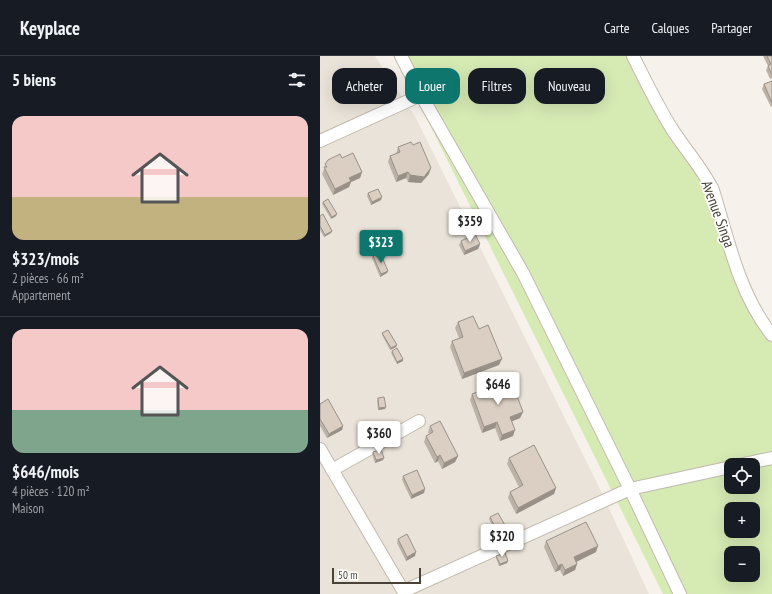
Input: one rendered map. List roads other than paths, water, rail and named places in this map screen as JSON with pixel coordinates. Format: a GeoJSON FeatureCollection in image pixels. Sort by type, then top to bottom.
{"type":"FeatureCollection","features":[{"type":"Feature","properties":{"kind":"street"},"geometry":{"type":"LineString","coordinates":[[401,56],[407,68]]}},
{"type":"Feature","properties":{"kind":"street","name":"Avenue Singa"},"geometry":{"type":"LineString","coordinates":[[633,56],[672,128],[708,180],[713,190],[740,279],[761,321],[772,335]]}},
{"type":"Feature","properties":{"kind":"street"},"geometry":{"type":"LineString","coordinates":[[320,141],[405,103]]}},
{"type":"Feature","properties":{"kind":"street"},"geometry":{"type":"LineString","coordinates":[[426,104],[523,273],[630,489],[680,594]]}},
{"type":"Feature","properties":{"kind":"street"},"geometry":{"type":"LineString","coordinates":[[332,470],[419,421]]}},
{"type":"Feature","properties":{"kind":"street"},"geometry":{"type":"LineString","coordinates":[[320,449],[404,593],[630,489],[724,469]]}},
{"type":"Feature","properties":{"kind":"street"},"geometry":{"type":"LineString","coordinates":[[760,461],[772,458]]}}]}
